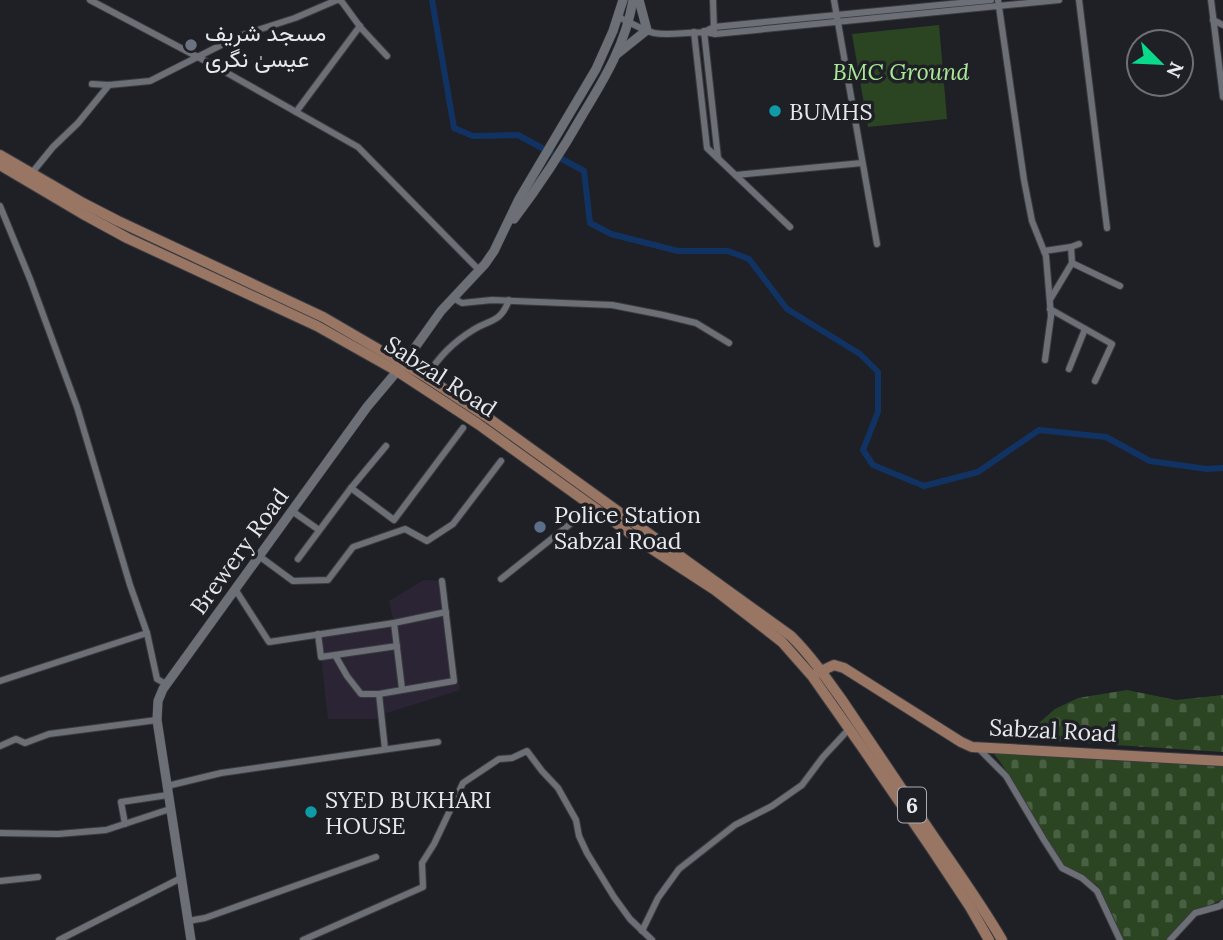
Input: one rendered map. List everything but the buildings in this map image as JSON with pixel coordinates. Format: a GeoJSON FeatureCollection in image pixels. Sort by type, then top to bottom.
{"type":"FeatureCollection","features":[{"type":"Feature","properties":{"kind":"main road"},"geometry":{"type":"LineString","coordinates":[[534,183],[596,69],[623,0]]}},
{"type":"Feature","properties":{"kind":"main road"},"geometry":{"type":"LineString","coordinates":[[534,183],[575,127],[615,55],[629,22],[633,0]]}},
{"type":"Feature","properties":{"kind":"main road"},"geometry":{"type":"LineString","coordinates":[[615,55],[647,30],[639,0]]}},
{"type":"Feature","properties":{"kind":"main road","name":"Sabzal Road"},"geometry":{"type":"LineString","coordinates":[[0,155],[182,257]]}},
{"type":"Feature","properties":{"kind":"main road","name":"Sabzal Road"},"geometry":{"type":"LineString","coordinates":[[0,165],[117,232],[323,317],[791,636],[806,651],[816,673]]}},
{"type":"Feature","properties":{"kind":"main road","name":"Brewery Road"},"geometry":{"type":"LineString","coordinates":[[191,940],[157,720],[158,701],[166,684],[367,407],[441,311],[494,251],[519,199],[534,183]]}},
{"type":"Feature","properties":{"kind":"main road","name":"Sabzal Road"},"geometry":{"type":"LineString","coordinates":[[400,367],[426,377],[487,417],[580,490],[593,506],[715,590],[773,634],[816,673]]}},
{"type":"Feature","properties":{"kind":"main road","name":"Sabzal Road"},"geometry":{"type":"LineString","coordinates":[[816,673],[834,665],[844,668],[972,747],[1223,761]]}},
{"type":"Feature","properties":{"kind":"main road","name":"6"},"geometry":{"type":"LineString","coordinates":[[816,673],[849,729],[970,907],[989,940]]}},
{"type":"Feature","properties":{"kind":"main road","name":"6"},"geometry":{"type":"LineString","coordinates":[[816,673],[978,900],[1002,940]]}},
{"type":"Feature","properties":{"kind":"street"},"geometry":{"type":"LineString","coordinates":[[90,0],[358,147],[479,270]]}},
{"type":"Feature","properties":{"kind":"street"},"geometry":{"type":"LineString","coordinates":[[92,84],[150,81],[239,36],[295,18],[338,0],[387,56]]}},
{"type":"Feature","properties":{"kind":"street"},"geometry":{"type":"LineString","coordinates":[[713,0],[715,30]]}},
{"type":"Feature","properties":{"kind":"street"},"geometry":{"type":"LineString","coordinates":[[834,0],[877,244]]}},
{"type":"Feature","properties":{"kind":"street"},"geometry":{"type":"LineString","coordinates":[[894,0],[895,12]]}},
{"type":"Feature","properties":{"kind":"street"},"geometry":{"type":"LineString","coordinates":[[895,12],[942,2],[991,0]]}},
{"type":"Feature","properties":{"kind":"street"},"geometry":{"type":"LineString","coordinates":[[618,17],[647,30],[666,34],[998,3],[1059,0]]}},
{"type":"Feature","properties":{"kind":"street"},"geometry":{"type":"LineString","coordinates":[[1079,0],[1107,228]]}},
{"type":"Feature","properties":{"kind":"street"},"geometry":{"type":"LineString","coordinates":[[1211,0],[1223,97]]}},
{"type":"Feature","properties":{"kind":"street"},"geometry":{"type":"LineString","coordinates":[[998,3],[1024,180],[1032,220],[1046,256],[1051,316],[1045,360]]}},
{"type":"Feature","properties":{"kind":"street"},"geometry":{"type":"LineString","coordinates":[[1213,20],[1223,25]]}},
{"type":"Feature","properties":{"kind":"street"},"geometry":{"type":"LineString","coordinates":[[296,112],[360,26]]}},
{"type":"Feature","properties":{"kind":"street"},"geometry":{"type":"LineString","coordinates":[[705,31],[718,158]]}},
{"type":"Feature","properties":{"kind":"street"},"geometry":{"type":"LineString","coordinates":[[694,32],[707,148],[790,227]]}},
{"type":"Feature","properties":{"kind":"street"},"geometry":{"type":"LineString","coordinates":[[31,174],[109,85]]}},
{"type":"Feature","properties":{"kind":"street"},"geometry":{"type":"LineString","coordinates":[[736,175],[862,163]]}},
{"type":"Feature","properties":{"kind":"street"},"geometry":{"type":"LineString","coordinates":[[0,206],[77,407],[146,632],[157,679],[166,684]]}},
{"type":"Feature","properties":{"kind":"street"},"geometry":{"type":"LineString","coordinates":[[1044,251],[1079,244]]}},
{"type":"Feature","properties":{"kind":"street"},"geometry":{"type":"LineString","coordinates":[[1050,300],[1072,263],[1071,247]]}},
{"type":"Feature","properties":{"kind":"street"},"geometry":{"type":"LineString","coordinates":[[1072,263],[1120,286]]}},
{"type":"Feature","properties":{"kind":"street"},"geometry":{"type":"LineString","coordinates":[[453,298],[462,303],[509,300],[612,305],[696,323],[729,343]]}},
{"type":"Feature","properties":{"kind":"street"},"geometry":{"type":"LineString","coordinates":[[426,377],[440,356],[474,329],[495,321],[509,300]]}},
{"type":"Feature","properties":{"kind":"street"},"geometry":{"type":"LineString","coordinates":[[1050,309],[1112,344],[1095,381]]}},
{"type":"Feature","properties":{"kind":"street"},"geometry":{"type":"LineString","coordinates":[[1069,369],[1085,329]]}},
{"type":"Feature","properties":{"kind":"street"},"geometry":{"type":"LineString","coordinates":[[351,488],[394,520],[463,428]]}},
{"type":"Feature","properties":{"kind":"street"},"geometry":{"type":"LineString","coordinates":[[298,559],[386,446]]}},
{"type":"Feature","properties":{"kind":"street"},"geometry":{"type":"LineString","coordinates":[[259,556],[293,580],[328,580],[353,547],[405,529],[427,541],[453,524],[501,461]]}},
{"type":"Feature","properties":{"kind":"street"},"geometry":{"type":"LineString","coordinates":[[501,579],[593,506]]}},
{"type":"Feature","properties":{"kind":"street"},"geometry":{"type":"LineString","coordinates":[[292,511],[319,530]]}},
{"type":"Feature","properties":{"kind":"street"},"geometry":{"type":"LineString","coordinates":[[335,655],[361,694],[379,694],[454,681],[442,581]]}},
{"type":"Feature","properties":{"kind":"street"},"geometry":{"type":"LineString","coordinates":[[235,589],[269,642],[394,623],[446,612]]}},
{"type":"Feature","properties":{"kind":"street"},"geometry":{"type":"LineString","coordinates":[[394,623],[402,689]]}},
{"type":"Feature","properties":{"kind":"street"},"geometry":{"type":"LineString","coordinates":[[0,681],[146,632]]}},
{"type":"Feature","properties":{"kind":"street"},"geometry":{"type":"LineString","coordinates":[[318,634],[321,657],[397,646]]}},
{"type":"Feature","properties":{"kind":"street"},"geometry":{"type":"LineString","coordinates":[[379,694],[385,750]]}},
{"type":"Feature","properties":{"kind":"street"},"geometry":{"type":"LineString","coordinates":[[0,746],[16,739],[25,743],[48,734],[157,720]]}},
{"type":"Feature","properties":{"kind":"street"},"geometry":{"type":"LineString","coordinates":[[642,931],[658,898],[679,869],[735,825],[772,806],[802,785],[849,729]]}},
{"type":"Feature","properties":{"kind":"street"},"geometry":{"type":"LineString","coordinates":[[125,824],[121,802],[168,791],[221,773],[438,742]]}},
{"type":"Feature","properties":{"kind":"street"},"geometry":{"type":"LineString","coordinates":[[978,747],[1006,776],[1062,868],[1082,878],[1097,891],[1120,940]]}},
{"type":"Feature","properties":{"kind":"street"},"geometry":{"type":"LineString","coordinates":[[303,940],[423,887],[422,863],[463,783],[499,759],[512,758],[527,751],[558,788],[576,820],[579,836],[587,853],[614,897],[630,919],[652,940]]}},
{"type":"Feature","properties":{"kind":"street"},"geometry":{"type":"LineString","coordinates":[[0,833],[58,834],[106,830],[170,809]]}},
{"type":"Feature","properties":{"kind":"street"},"geometry":{"type":"LineString","coordinates":[[188,921],[205,918],[376,857]]}},
{"type":"Feature","properties":{"kind":"street"},"geometry":{"type":"LineString","coordinates":[[0,881],[38,877]]}},
{"type":"Feature","properties":{"kind":"street"},"geometry":{"type":"LineString","coordinates":[[60,940],[181,878]]}},
{"type":"Feature","properties":{"kind":"street"},"geometry":{"type":"LineString","coordinates":[[1170,940],[1195,914],[1223,903]]}},
{"type":"Feature","properties":{"kind":"shaded area"},"geometry":{"type":"Polygon","coordinates":[[[424,580],[442,581],[460,690],[380,715],[379,719],[328,719],[319,638],[394,623],[389,601],[424,580]]]}},
{"type":"Feature","properties":{"kind":"green space","name":"BMC Ground"},"geometry":{"type":"Polygon","coordinates":[[[939,25],[947,119],[868,127],[852,34],[939,25]]]}},
{"type":"Feature","properties":{"kind":"green space"},"geometry":{"type":"Polygon","coordinates":[[[1127,690],[1176,700],[1223,695],[1223,752],[1024,739],[1055,709],[1078,698],[1127,690]]]}},
{"type":"Feature","properties":{"kind":"green space"},"geometry":{"type":"Polygon","coordinates":[[[990,749],[1223,761],[1223,898],[1195,912],[1165,940],[1123,940],[1098,886],[1062,864],[990,749]]]}},
{"type":"Feature","properties":{"kind":"waterway"},"geometry":{"type":"LineString","coordinates":[[432,0],[454,128],[473,136],[518,135],[584,171],[590,223],[611,234],[678,251],[728,251],[749,259],[787,309],[860,354],[878,372],[878,412],[863,450],[873,465],[924,486],[978,472],[1039,430],[1106,437],[1150,461],[1207,469],[1223,468]]}},
{"type":"Feature","properties":{"kind":"place","name":"مسجد شریف عیسیٰ نگری"},"geometry":{"type":"Point","coordinates":[191,45]}},
{"type":"Feature","properties":{"kind":"place","name":"BUMHS"},"geometry":{"type":"Point","coordinates":[775,111]}},
{"type":"Feature","properties":{"kind":"place","name":"Police Station Sabzal Road"},"geometry":{"type":"Point","coordinates":[540,527]}},
{"type":"Feature","properties":{"kind":"place","name":"SYED BUKHARI HOUSE"},"geometry":{"type":"Point","coordinates":[311,812]}}]}
